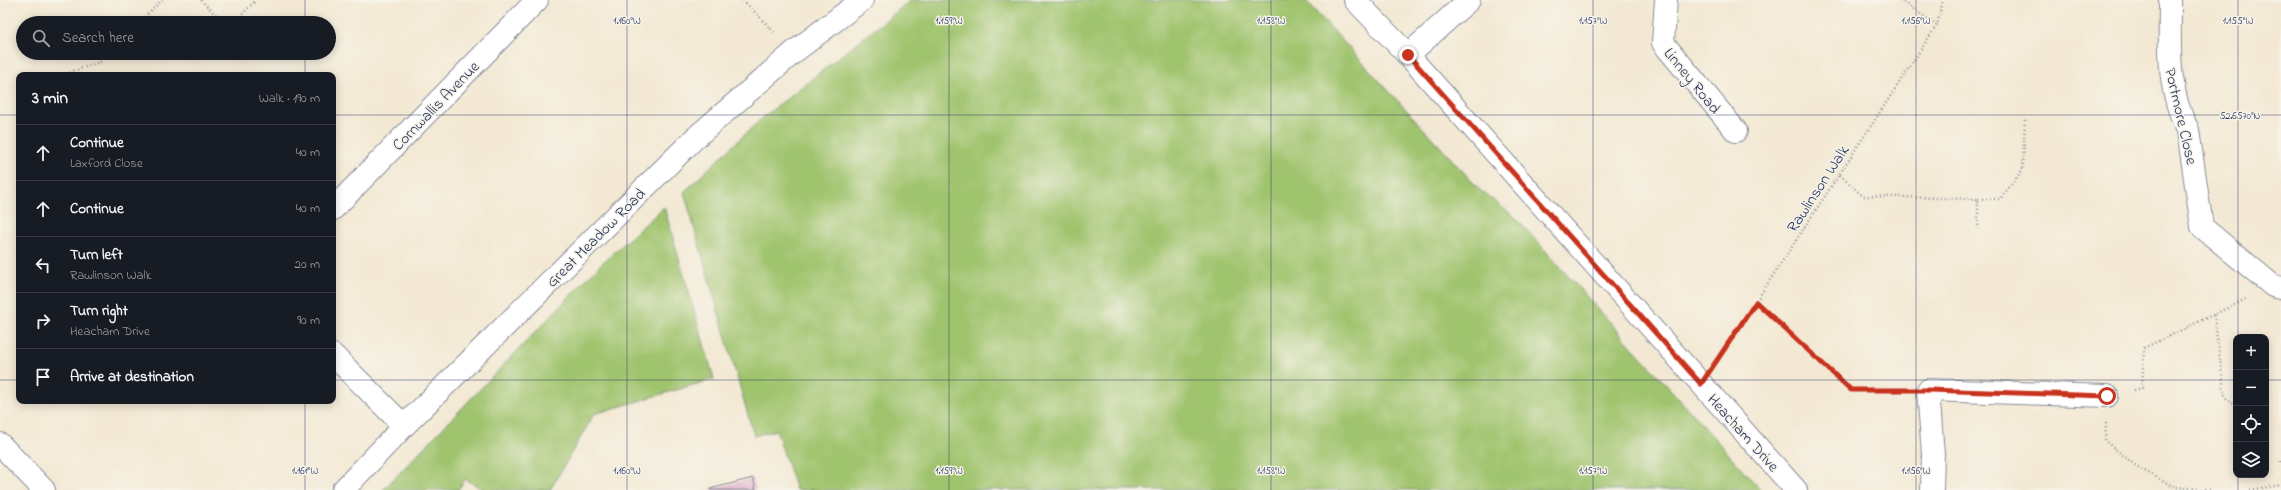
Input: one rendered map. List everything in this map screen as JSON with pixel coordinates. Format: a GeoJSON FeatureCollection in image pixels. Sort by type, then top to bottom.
{"type":"FeatureCollection","features":[{"type":"Feature","properties":{"kind":"street","name":"Cornwallis Avenue"},"geometry":{"type":"LineString","coordinates":[[336,207],[537,0]]}},
{"type":"Feature","properties":{"kind":"street","name":"Great Meadow Road"},"geometry":{"type":"LineString","coordinates":[[343,490],[404,426],[695,138],[794,52],[862,0]]}},
{"type":"Feature","properties":{"kind":"street","name":"Heacham Drive"},"geometry":{"type":"LineString","coordinates":[[1355,0],[1408,55],[1796,490]]}},
{"type":"Feature","properties":{"kind":"street"},"geometry":{"type":"LineString","coordinates":[[1408,55],[1468,0]]}},
{"type":"Feature","properties":{"kind":"street","name":"Linney Road"},"geometry":{"type":"LineString","coordinates":[[1666,0],[1663,43],[1736,131]]}},
{"type":"Feature","properties":{"kind":"street","name":"Portmore Close"},"geometry":{"type":"LineString","coordinates":[[2170,0],[2170,75],[2192,146],[2202,227],[2277,287]]}},
{"type":"Feature","properties":{"kind":"street"},"geometry":{"type":"LineString","coordinates":[[336,358],[404,426]]}},
{"type":"Feature","properties":{"kind":"street"},"geometry":{"type":"LineString","coordinates":[[1932,490],[1933,454],[1928,390],[2107,396]]}},
{"type":"Feature","properties":{"kind":"street"},"geometry":{"type":"LineString","coordinates":[[0,444],[38,488]]}},
{"type":"Feature","properties":{"kind":"path"},"geometry":{"type":"LineString","coordinates":[[146,16],[162,0]]}},
{"type":"Feature","properties":{"kind":"path"},"geometry":{"type":"LineString","coordinates":[[201,0],[217,16]]}},
{"type":"Feature","properties":{"kind":"path"},"geometry":{"type":"LineString","coordinates":[[241,16],[256,0]]}},
{"type":"Feature","properties":{"kind":"path"},"geometry":{"type":"LineString","coordinates":[[743,0],[794,52]]}},
{"type":"Feature","properties":{"kind":"path"},"geometry":{"type":"LineString","coordinates":[[1900,0],[1937,25]]}},
{"type":"Feature","properties":{"kind":"path","name":"Rawlinson Walk"},"geometry":{"type":"LineString","coordinates":[[1701,384],[1840,175],[1937,25],[1943,0]]}},
{"type":"Feature","properties":{"kind":"path"},"geometry":{"type":"LineString","coordinates":[[71,72],[102,60]]}},
{"type":"Feature","properties":{"kind":"path"},"geometry":{"type":"LineString","coordinates":[[1840,175],[1864,196],[1978,199],[2000,198],[2023,169],[2025,118]]}},
{"type":"Feature","properties":{"kind":"path"},"geometry":{"type":"LineString","coordinates":[[1978,199],[1978,229]]}},
{"type":"Feature","properties":{"kind":"path"},"geometry":{"type":"LineString","coordinates":[[2210,490],[2175,487],[2139,468],[2105,441],[2107,396],[2142,388],[2144,348],[2277,287]]}},
{"type":"Feature","properties":{"kind":"path"},"geometry":{"type":"LineString","coordinates":[[1756,302],[1851,390],[1928,390]]}},
{"type":"Feature","properties":{"kind":"path"},"geometry":{"type":"LineString","coordinates":[[2214,315],[2225,397],[2233,404]]}},
{"type":"Feature","properties":{"kind":"path"},"geometry":{"type":"LineString","coordinates":[[2250,490],[2281,485]]}},
{"type":"Feature","properties":{"kind":"green space"},"geometry":{"type":"Polygon","coordinates":[[[911,0],[1305,0],[1481,191],[1515,217],[1761,490],[796,490],[776,430],[754,436],[684,192],[761,119],[911,0]]]}},
{"type":"Feature","properties":{"kind":"green space"},"geometry":{"type":"Polygon","coordinates":[[[664,207],[714,379],[594,414],[550,490],[484,490],[465,479],[458,490],[383,490],[599,266],[664,207]]]}},
{"type":"Feature","properties":{"kind":"building"},"geometry":{"type":"Polygon","coordinates":[[[753,478],[756,490],[710,490],[710,489],[753,478]]]}},
{"type":"Feature","properties":{"kind":"route"},"geometry":{"type":"LineString","coordinates":[[1408,55],[1701,384],[1756,302],[1851,390],[1928,390],[2107,396]]}}]}
